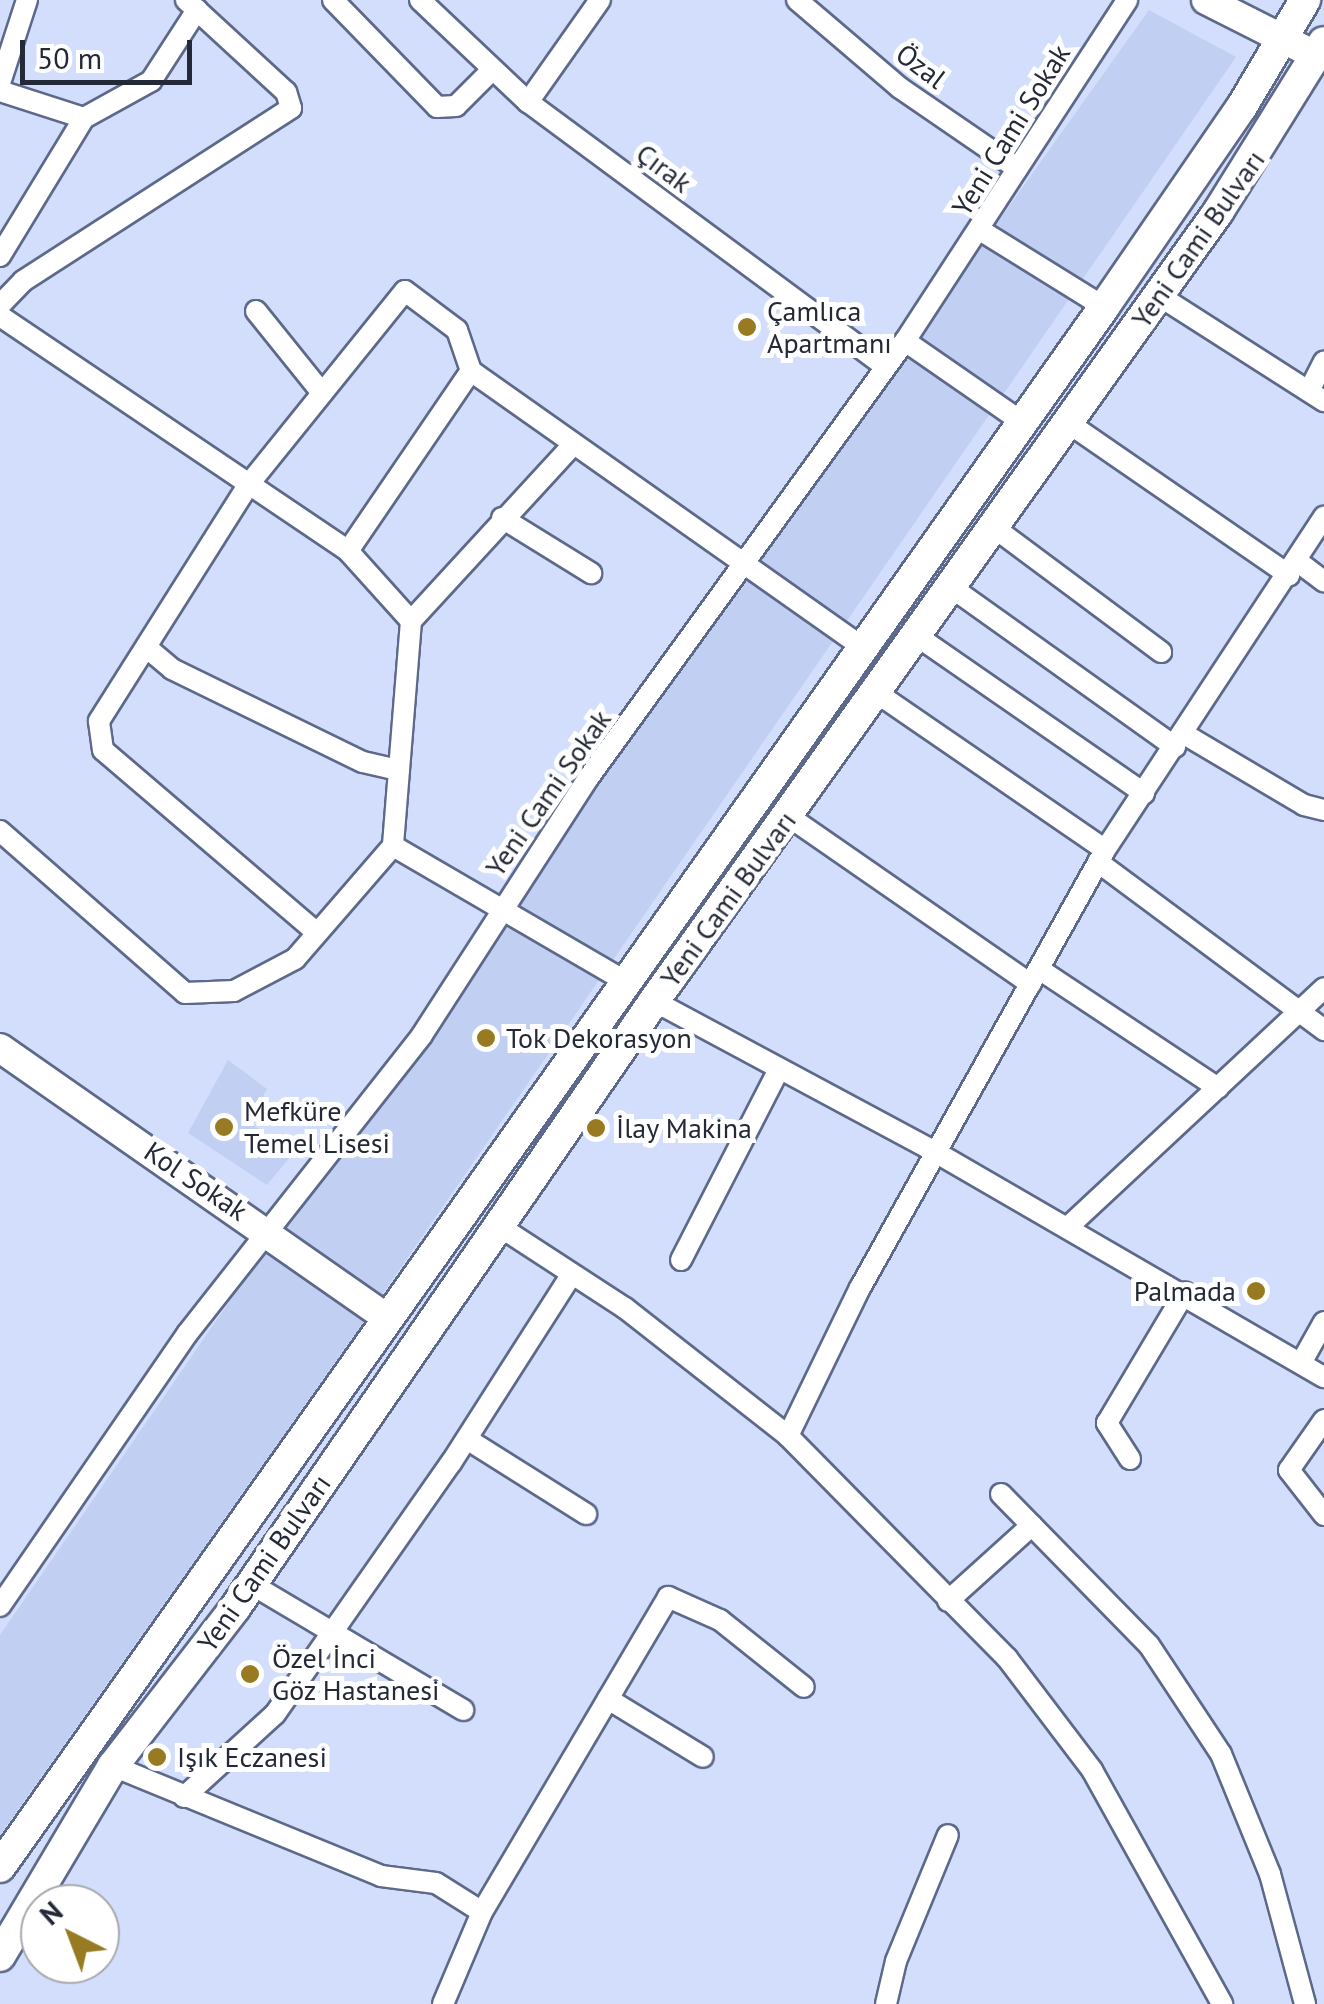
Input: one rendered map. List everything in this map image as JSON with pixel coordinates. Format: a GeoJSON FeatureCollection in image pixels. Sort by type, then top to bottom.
{"type":"FeatureCollection","features":[{"type":"Feature","properties":{"kind":"main road","name":"Yeni Cami Bulvarı"},"geometry":{"type":"LineString","coordinates":[[0,1867],[1104,307],[1305,0]]}},
{"type":"Feature","properties":{"kind":"main road","name":"Yeni Cami Bulvarı"},"geometry":{"type":"LineString","coordinates":[[0,1956],[113,1766],[251,1584],[654,1002],[1279,124],[1322,53]]}},
{"type":"Feature","properties":{"kind":"street"},"geometry":{"type":"LineString","coordinates":[[0,83],[27,0]]}},
{"type":"Feature","properties":{"kind":"street"},"geometry":{"type":"LineString","coordinates":[[333,0],[436,107],[456,106],[493,69]]}},
{"type":"Feature","properties":{"kind":"street","name":"Çırak"},"geometry":{"type":"LineString","coordinates":[[420,0],[528,102],[886,367]]}},
{"type":"Feature","properties":{"kind":"street"},"geometry":{"type":"LineString","coordinates":[[528,102],[600,0]]}},
{"type":"Feature","properties":{"kind":"street","name":"Yeni Cami Sokak"},"geometry":{"type":"LineString","coordinates":[[0,1606],[76,1488],[266,1229],[422,1035],[589,776],[745,569],[905,341],[1127,0]]}},
{"type":"Feature","properties":{"kind":"street"},"geometry":{"type":"LineString","coordinates":[[1206,0],[1283,39],[1322,53]]}},
{"type":"Feature","properties":{"kind":"street","name":"Özal"},"geometry":{"type":"LineString","coordinates":[[800,1],[900,88],[1017,168]]}},
{"type":"Feature","properties":{"kind":"street"},"geometry":{"type":"LineString","coordinates":[[0,256],[84,118],[151,81],[192,5],[286,92],[292,108],[23,281],[0,305]]}},
{"type":"Feature","properties":{"kind":"street"},"geometry":{"type":"LineString","coordinates":[[0,91],[84,118]]}},
{"type":"Feature","properties":{"kind":"street"},"geometry":{"type":"LineString","coordinates":[[980,230],[1104,307]]}},
{"type":"Feature","properties":{"kind":"street"},"geometry":{"type":"LineString","coordinates":[[316,932],[103,750],[99,721],[249,484],[405,291],[457,330],[471,372],[745,569],[863,648]]}},
{"type":"Feature","properties":{"kind":"street"},"geometry":{"type":"LineString","coordinates":[[1158,295],[1316,396],[1324,362]]}},
{"type":"Feature","properties":{"kind":"street"},"geometry":{"type":"LineString","coordinates":[[256,311],[322,393]]}},
{"type":"Feature","properties":{"kind":"street"},"geometry":{"type":"LineString","coordinates":[[0,316],[348,551],[411,620]]}},
{"type":"Feature","properties":{"kind":"street"},"geometry":{"type":"LineString","coordinates":[[905,341],[1022,422]]}},
{"type":"Feature","properties":{"kind":"street"},"geometry":{"type":"LineString","coordinates":[[348,551],[471,372]]}},
{"type":"Feature","properties":{"kind":"street"},"geometry":{"type":"LineString","coordinates":[[1067,422],[1293,568],[1324,580]]}},
{"type":"Feature","properties":{"kind":"street"},"geometry":{"type":"LineString","coordinates":[[0,831],[185,993],[234,991],[295,959],[393,846],[411,620],[573,445]]}},
{"type":"Feature","properties":{"kind":"street"},"geometry":{"type":"LineString","coordinates":[[788,1436],[860,1288],[1101,856],[1324,517]]}},
{"type":"Feature","properties":{"kind":"street"},"geometry":{"type":"LineString","coordinates":[[502,518],[591,573]]}},
{"type":"Feature","properties":{"kind":"street"},"geometry":{"type":"LineString","coordinates":[[992,526],[1161,652]]}},
{"type":"Feature","properties":{"kind":"street"},"geometry":{"type":"LineString","coordinates":[[948,585],[1180,740],[1304,804],[1324,810]]}},
{"type":"Feature","properties":{"kind":"street"},"geometry":{"type":"LineString","coordinates":[[914,634],[1144,793]]}},
{"type":"Feature","properties":{"kind":"street"},"geometry":{"type":"LineString","coordinates":[[146,647],[172,669],[363,762],[399,770]]}},
{"type":"Feature","properties":{"kind":"street"},"geometry":{"type":"LineString","coordinates":[[874,691],[1101,856],[1324,1030]]}},
{"type":"Feature","properties":{"kind":"street"},"geometry":{"type":"LineString","coordinates":[[788,816],[1035,976],[1218,1088]]}},
{"type":"Feature","properties":{"kind":"street"},"geometry":{"type":"LineString","coordinates":[[393,846],[626,982]]}},
{"type":"Feature","properties":{"kind":"street"},"geometry":{"type":"LineString","coordinates":[[1068,1227],[1324,988]]}},
{"type":"Feature","properties":{"kind":"street"},"geometry":{"type":"LineString","coordinates":[[654,1002],[778,1072],[937,1153],[1185,1292],[1324,1377]]}},
{"type":"Feature","properties":{"kind":"street","name":"Kol Sokak"},"geometry":{"type":"LineString","coordinates":[[0,1048],[266,1229],[388,1319]]}},
{"type":"Feature","properties":{"kind":"street"},"geometry":{"type":"LineString","coordinates":[[681,1260],[778,1072]]}},
{"type":"Feature","properties":{"kind":"street"},"geometry":{"type":"LineString","coordinates":[[498,1226],[572,1274],[788,1436],[1006,1658],[1092,1770],[1222,2004]]}},
{"type":"Feature","properties":{"kind":"street"},"geometry":{"type":"LineString","coordinates":[[184,1797],[274,1714],[467,1439],[572,1274]]}},
{"type":"Feature","properties":{"kind":"street"},"geometry":{"type":"LineString","coordinates":[[1130,1459],[1110,1438],[1107,1423],[1185,1292]]}},
{"type":"Feature","properties":{"kind":"street"},"geometry":{"type":"LineString","coordinates":[[1301,1363],[1324,1322]]}},
{"type":"Feature","properties":{"kind":"street"},"geometry":{"type":"LineString","coordinates":[[1324,1420],[1289,1470],[1324,1515]]}},
{"type":"Feature","properties":{"kind":"street"},"geometry":{"type":"LineString","coordinates":[[467,1439],[586,1514]]}},
{"type":"Feature","properties":{"kind":"street"},"geometry":{"type":"LineString","coordinates":[[1001,1494],[1149,1645],[1222,1754],[1270,1874],[1305,2004]]}},
{"type":"Feature","properties":{"kind":"street"},"geometry":{"type":"LineString","coordinates":[[948,1601],[1032,1525]]}},
{"type":"Feature","properties":{"kind":"street"},"geometry":{"type":"LineString","coordinates":[[251,1584],[464,1710]]}},
{"type":"Feature","properties":{"kind":"street"},"geometry":{"type":"LineString","coordinates":[[443,2004],[482,1912],[668,1597],[720,1620],[804,1687]]}},
{"type":"Feature","properties":{"kind":"street"},"geometry":{"type":"LineString","coordinates":[[608,1699],[703,1757]]}},
{"type":"Feature","properties":{"kind":"street"},"geometry":{"type":"LineString","coordinates":[[113,1766],[381,1876],[436,1883],[482,1912]]}},
{"type":"Feature","properties":{"kind":"street"},"geometry":{"type":"LineString","coordinates":[[886,2004],[896,1961],[948,1835]]}},
{"type":"Feature","properties":{"kind":"shaded area"},"geometry":{"type":"Polygon","coordinates":[[[1149,10],[1236,57],[357,1331],[0,1835],[0,1635],[258,1260],[1149,10]]]}},
{"type":"Feature","properties":{"kind":"shaded area","name":"Mefküre Temel Lisesi"},"geometry":{"type":"Polygon","coordinates":[[[228,1060],[267,1089],[249,1121],[291,1156],[267,1185],[188,1133],[228,1060]]]}},
{"type":"Feature","properties":{"kind":"place","name":"Çamlıca Apartmanı"},"geometry":{"type":"Point","coordinates":[747,327]}},
{"type":"Feature","properties":{"kind":"place","name":"Tok Dekorasyon"},"geometry":{"type":"Point","coordinates":[486,1038]}},
{"type":"Feature","properties":{"kind":"place","name":"Mefküre Temel Lisesi"},"geometry":{"type":"Point","coordinates":[224,1127]}},
{"type":"Feature","properties":{"kind":"place","name":"İlay Makina"},"geometry":{"type":"Point","coordinates":[596,1128]}},
{"type":"Feature","properties":{"kind":"place","name":"Palmada"},"geometry":{"type":"Point","coordinates":[1256,1291]}},
{"type":"Feature","properties":{"kind":"place","name":"Özel İnci Göz Hastanesi"},"geometry":{"type":"Point","coordinates":[250,1674]}},
{"type":"Feature","properties":{"kind":"place","name":"Işık Eczanesi"},"geometry":{"type":"Point","coordinates":[157,1757]}}]}
